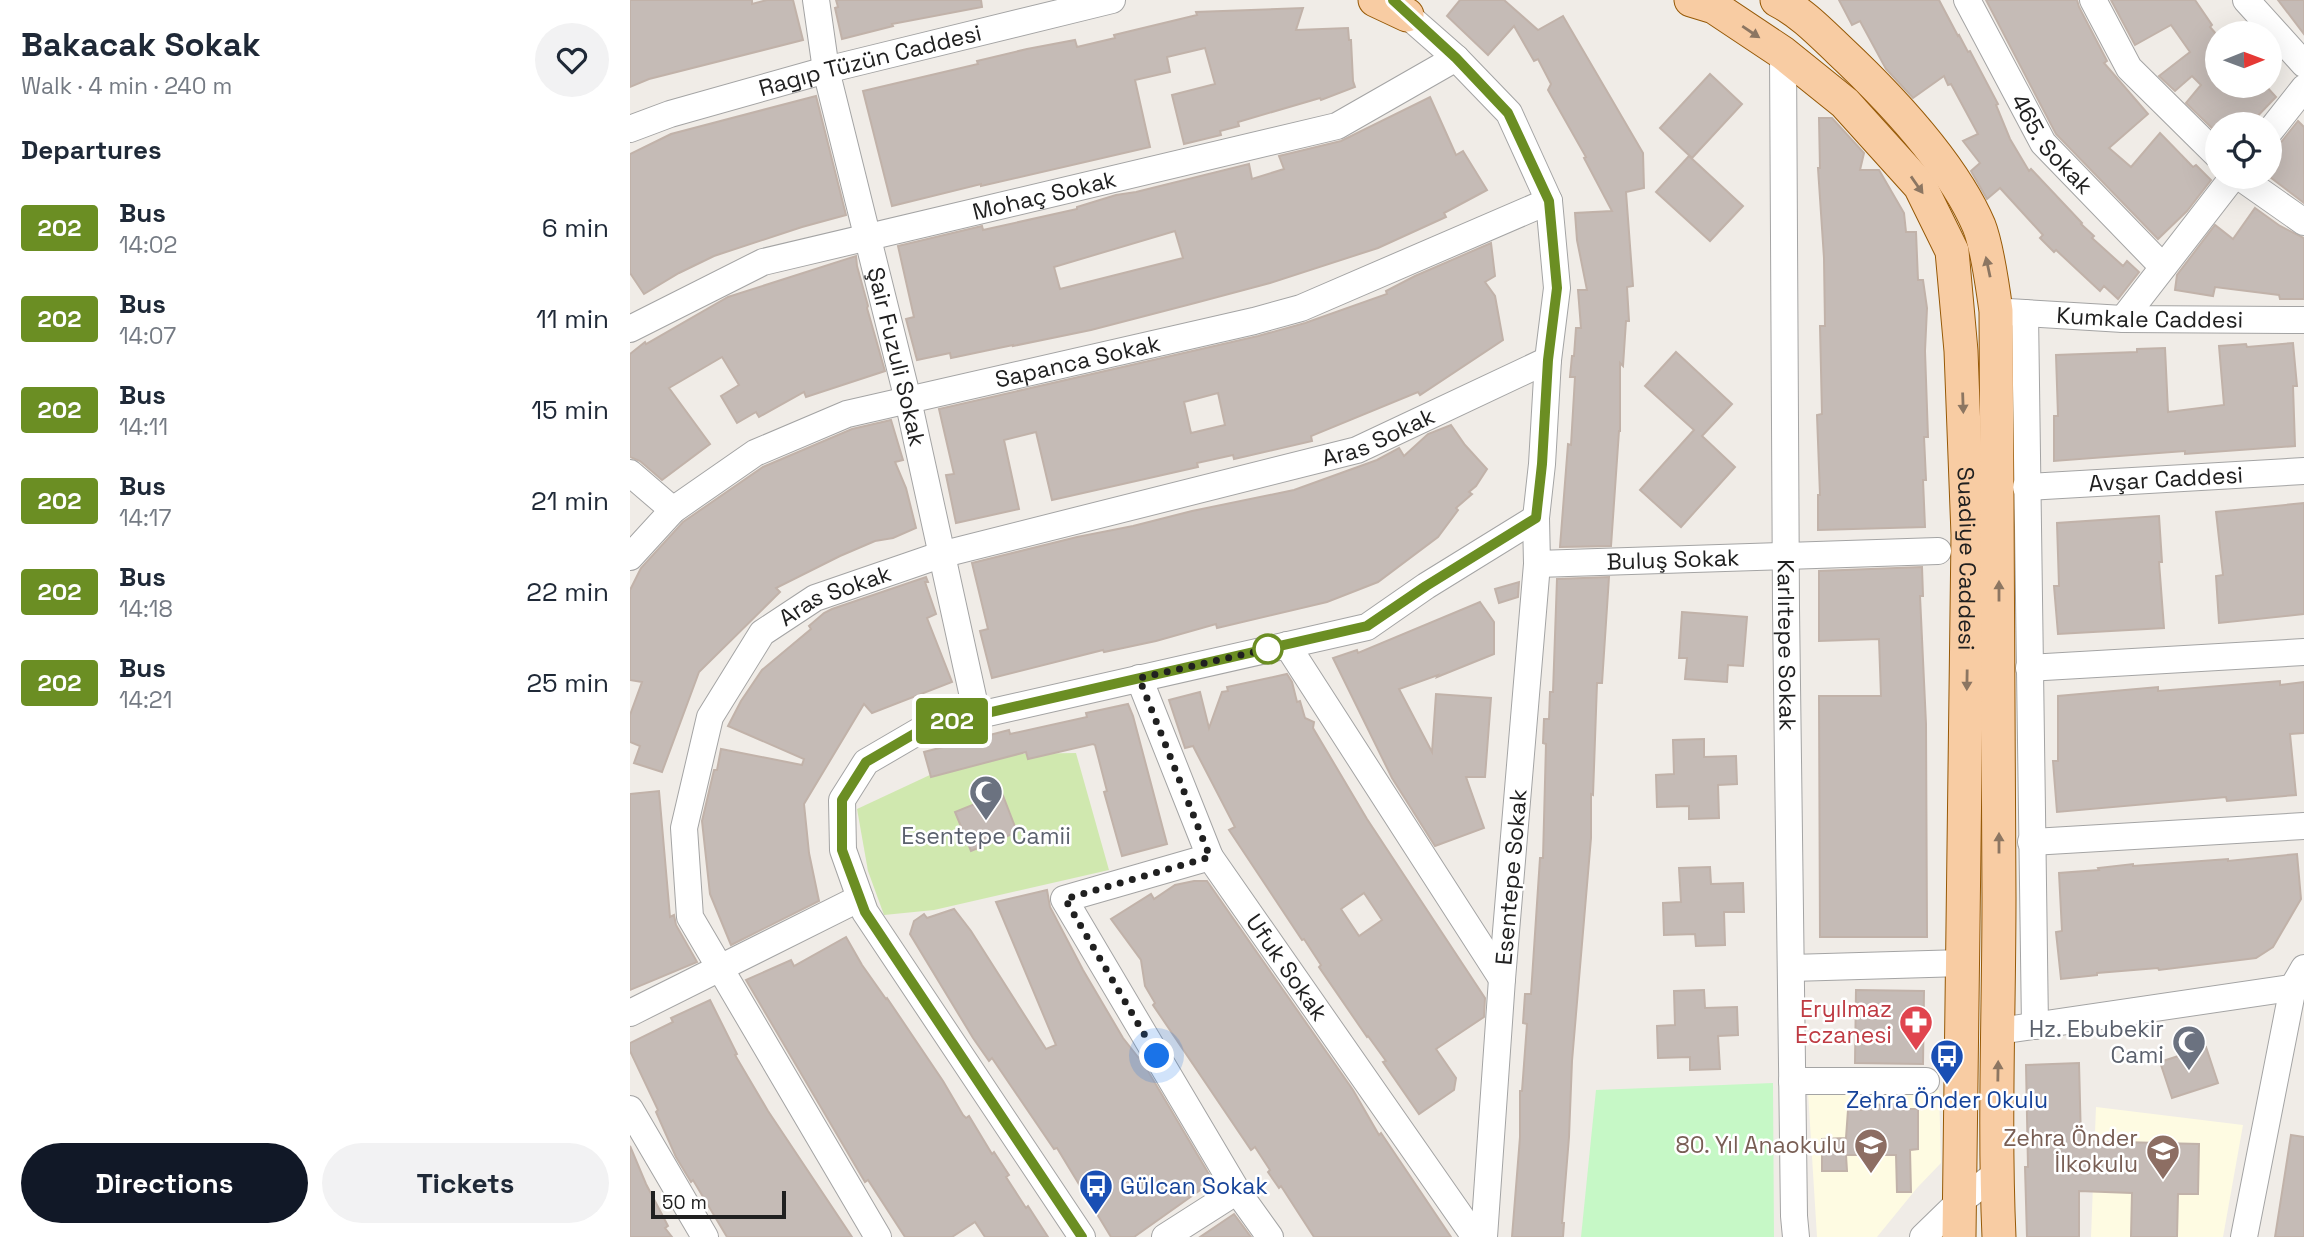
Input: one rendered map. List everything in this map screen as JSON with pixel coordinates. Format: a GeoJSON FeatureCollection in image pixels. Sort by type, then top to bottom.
{"type":"FeatureCollection","features":[{"type":"Feature","properties":{"kind":"main road"},"geometry":{"type":"LineString","coordinates":[[1375,0],[1400,8]]}},
{"type":"Feature","properties":{"kind":"main road","name":"Suadiye Caddesi"},"geometry":{"type":"LineString","coordinates":[[1691,0],[1714,7],[1783,53],[1845,103],[1920,186],[1952,251],[1961,351],[1968,535],[1959,1237]]}},
{"type":"Feature","properties":{"kind":"main road","name":"Suadiye Caddesi"},"geometry":{"type":"LineString","coordinates":[[1777,0],[1797,10],[1868,78],[1942,162],[1980,228],[2010,312],[1999,555],[1996,1174],[1999,1237]]}},
{"type":"Feature","properties":{"kind":"street","name":"Şair Fuzuli Sokak"},"geometry":{"type":"LineString","coordinates":[[816,0],[826,71],[908,400],[977,715]]}},
{"type":"Feature","properties":{"kind":"street","name":"Ragıp Tüzün Caddesi"},"geometry":{"type":"LineString","coordinates":[[630,129],[670,114],[826,71],[1112,0]]}},
{"type":"Feature","properties":{"kind":"street","name":"465. Sokak"},"geometry":{"type":"LineString","coordinates":[[1967,0],[2043,143],[2163,267]]}},
{"type":"Feature","properties":{"kind":"street"},"geometry":{"type":"LineString","coordinates":[[2093,0],[2129,68],[2205,143]]}},
{"type":"Feature","properties":{"kind":"street"},"geometry":{"type":"LineString","coordinates":[[2246,0],[2304,64]]}},
{"type":"Feature","properties":{"kind":"street"},"geometry":{"type":"LineString","coordinates":[[1082,1237],[865,912],[842,850],[842,800],[866,762],[926,727],[1367,626],[1536,518],[1548,360],[1557,288],[1549,201],[1508,113],[1456,58],[1400,8]]}},
{"type":"Feature","properties":{"kind":"street","name":"Karlıtepe Sokak"},"geometry":{"type":"LineString","coordinates":[[1783,53],[1786,555],[1796,1237]]}},
{"type":"Feature","properties":{"kind":"street","name":"Mohaç Sokak"},"geometry":{"type":"LineString","coordinates":[[630,329],[763,262],[1337,126],[1456,58]]}},
{"type":"Feature","properties":{"kind":"street"},"geometry":{"type":"LineString","coordinates":[[2282,116],[2304,89]]}},
{"type":"Feature","properties":{"kind":"street"},"geometry":{"type":"LineString","coordinates":[[2123,319],[2224,189]]}},
{"type":"Feature","properties":{"kind":"street"},"geometry":{"type":"LineString","coordinates":[[2257,189],[2304,222]]}},
{"type":"Feature","properties":{"kind":"street","name":"Sapanca Sokak"},"geometry":{"type":"LineString","coordinates":[[630,557],[673,510],[755,453],[847,414],[1301,309],[1549,201]]}},
{"type":"Feature","properties":{"kind":"street"},"geometry":{"type":"LineString","coordinates":[[2010,312],[2026,487],[2035,1026]]}},
{"type":"Feature","properties":{"kind":"street","name":"Kumkale Caddesi"},"geometry":{"type":"LineString","coordinates":[[2010,312],[2123,319],[2304,320]]}},
{"type":"Feature","properties":{"kind":"street","name":"Aras Sokak"},"geometry":{"type":"LineString","coordinates":[[878,1237],[690,917],[684,828],[710,717],[762,633],[815,598],[940,555],[1357,450],[1548,360]]}},
{"type":"Feature","properties":{"kind":"street","name":"Avşar Caddesi"},"geometry":{"type":"LineString","coordinates":[[2026,487],[2304,471]]}},
{"type":"Feature","properties":{"kind":"street"},"geometry":{"type":"LineString","coordinates":[[630,473],[673,510]]}},
{"type":"Feature","properties":{"kind":"street","name":"Esentepe Sokak"},"geometry":{"type":"LineString","coordinates":[[1484,1237],[1502,979],[1537,564],[1536,518]]}},
{"type":"Feature","properties":{"kind":"street","name":"Buluş Sokak"},"geometry":{"type":"LineString","coordinates":[[1537,564],[1938,551]]}},
{"type":"Feature","properties":{"kind":"street"},"geometry":{"type":"LineString","coordinates":[[1287,645],[1502,979]]}},
{"type":"Feature","properties":{"kind":"street"},"geometry":{"type":"LineString","coordinates":[[2029,668],[2304,652]]}},
{"type":"Feature","properties":{"kind":"street","name":"Ufuk Sokak"},"geometry":{"type":"LineString","coordinates":[[1139,678],[1210,857],[1475,1237]]}},
{"type":"Feature","properties":{"kind":"street"},"geometry":{"type":"LineString","coordinates":[[2031,842],[2304,826]]}},
{"type":"Feature","properties":{"kind":"street"},"geometry":{"type":"LineString","coordinates":[[1210,857],[1065,899],[1237,1191],[1270,1237]]}},
{"type":"Feature","properties":{"kind":"street"},"geometry":{"type":"LineString","coordinates":[[630,1013],[860,898]]}},
{"type":"Feature","properties":{"kind":"street"},"geometry":{"type":"LineString","coordinates":[[1791,968],[1963,963]]}},
{"type":"Feature","properties":{"kind":"street"},"geometry":{"type":"LineString","coordinates":[[1998,1031],[2300,980],[2244,1237]]}},
{"type":"Feature","properties":{"kind":"street"},"geometry":{"type":"LineString","coordinates":[[1792,1082],[1926,1081]]}},
{"type":"Feature","properties":{"kind":"street"},"geometry":{"type":"LineString","coordinates":[[630,1109],[705,1237]]}},
{"type":"Feature","properties":{"kind":"street"},"geometry":{"type":"LineString","coordinates":[[1923,1237],[1958,1203],[1996,1174]]}},
{"type":"Feature","properties":{"kind":"street"},"geometry":{"type":"LineString","coordinates":[[1165,1237],[1237,1191]]}},
{"type":"Feature","properties":{"kind":"shaded area","name":"80. Yıl Anaokulu"},"geometry":{"type":"Polygon","coordinates":[[[1939,1090],[1941,1163],[1877,1237],[1817,1237],[1808,1092],[1939,1090]]]}},
{"type":"Feature","properties":{"kind":"shaded area","name":"Zehra Önder İlkokulu"},"geometry":{"type":"Polygon","coordinates":[[[2096,1107],[2243,1125],[2223,1237],[2091,1237],[2096,1107]]]}},
{"type":"Feature","properties":{"kind":"green space"},"geometry":{"type":"Polygon","coordinates":[[[1076,753],[1109,870],[934,910],[884,915],[868,871],[857,809],[947,767],[1012,754],[1076,753]]]}},
{"type":"Feature","properties":{"kind":"green space"},"geometry":{"type":"Polygon","coordinates":[[[1773,1083],[1774,1237],[1581,1237],[1596,1090],[1773,1083]]]}},
{"type":"Feature","properties":{"kind":"building"},"geometry":{"type":"Polygon","coordinates":[[[630,0],[752,0],[752,4],[767,0],[793,0],[803,40],[649,79],[630,87],[630,0]]]}},
{"type":"Feature","properties":{"kind":"building"},"geometry":{"type":"Polygon","coordinates":[[[836,0],[981,0],[982,7],[892,24],[893,26],[842,39],[835,8],[838,7],[836,0]]]}},
{"type":"Feature","properties":{"kind":"building"},"geometry":{"type":"Polygon","coordinates":[[[1460,0],[1504,0],[1538,30],[1563,16],[1643,153],[1644,188],[1626,192],[1633,286],[1627,287],[1629,321],[1626,321],[1623,366],[1620,363],[1620,431],[1611,546],[1560,547],[1568,444],[1571,445],[1575,377],[1570,377],[1572,356],[1576,328],[1581,328],[1578,290],[1587,290],[1577,240],[1575,213],[1612,211],[1584,158],[1586,157],[1548,90],[1551,84],[1538,59],[1534,61],[1514,26],[1488,55],[1447,16],[1460,0]]]}},
{"type":"Feature","properties":{"kind":"building"},"geometry":{"type":"Polygon","coordinates":[[[1839,0],[1939,0],[1998,104],[1996,105],[2010,139],[2029,171],[2031,169],[2082,223],[2094,236],[2092,238],[2123,266],[2127,261],[2139,272],[2118,299],[2104,286],[2100,291],[2056,250],[2054,252],[2040,238],[2043,235],[2000,188],[1987,199],[1971,171],[1980,163],[1963,141],[1978,134],[1951,84],[1948,85],[1944,76],[1913,98],[1886,69],[1860,21],[1852,25],[1839,0]]]}},
{"type":"Feature","properties":{"kind":"building"},"geometry":{"type":"Polygon","coordinates":[[[1986,0],[2077,0],[2107,61],[2104,63],[2148,114],[2109,148],[2131,167],[2160,133],[2193,167],[2196,165],[2205,174],[2205,188],[2187,211],[2158,239],[2056,134],[1986,0]]]}},
{"type":"Feature","properties":{"kind":"building"},"geometry":{"type":"Polygon","coordinates":[[[2111,0],[2195,0],[2209,21],[2205,21],[2205,98],[2275,98],[2262,112],[2205,112],[2205,121],[2186,103],[2201,85],[2192,76],[2175,91],[2159,76],[2190,52],[2171,25],[2135,45],[2111,0]]]}},
{"type":"Feature","properties":{"kind":"building"},"geometry":{"type":"Polygon","coordinates":[[[2278,0],[2304,0],[2304,34],[2278,0]]]}},
{"type":"Feature","properties":{"kind":"building"},"geometry":{"type":"Polygon","coordinates":[[[1303,8],[1296,30],[1348,28],[1355,87],[1321,100],[1320,98],[1238,122],[1239,126],[1220,131],[1221,135],[1184,144],[1172,95],[1215,84],[1205,48],[1167,57],[1170,72],[1135,80],[1150,147],[892,206],[863,91],[978,64],[977,61],[1027,49],[1075,40],[1077,47],[1115,38],[1114,35],[1197,15],[1196,12],[1303,8]]]}},
{"type":"Feature","properties":{"kind":"building"},"geometry":{"type":"Polygon","coordinates":[[[1710,74],[1742,104],[1692,158],[1660,128],[1710,74]]]}},
{"type":"Feature","properties":{"kind":"building"},"geometry":{"type":"Polygon","coordinates":[[[816,96],[846,215],[714,256],[644,294],[630,273],[630,154],[671,134],[816,96]]]}},
{"type":"Feature","properties":{"kind":"building"},"geometry":{"type":"Polygon","coordinates":[[[1430,97],[1456,155],[1463,151],[1487,190],[1444,213],[1446,217],[1378,248],[1270,283],[1091,330],[951,358],[950,353],[917,360],[906,319],[914,317],[898,246],[982,226],[983,230],[1077,209],[1116,195],[1249,164],[1252,179],[1284,169],[1279,156],[1341,141],[1430,97]],[[1175,231],[1054,267],[1060,289],[1183,258],[1175,231]]]}},
{"type":"Feature","properties":{"kind":"building"},"geometry":{"type":"Polygon","coordinates":[[[1819,118],[1832,118],[1864,153],[1860,170],[1879,170],[1904,213],[1906,232],[1916,232],[1918,280],[1923,280],[1927,308],[1925,351],[1928,437],[1924,437],[1926,480],[1923,480],[1925,527],[1818,530],[1820,495],[1817,415],[1822,414],[1820,326],[1825,326],[1818,168],[1819,118]]]}},
{"type":"Feature","properties":{"kind":"building"},"geometry":{"type":"Polygon","coordinates":[[[2298,121],[2304,127],[2304,203],[2282,186],[2282,141],[2298,121]]]}},
{"type":"Feature","properties":{"kind":"building"},"geometry":{"type":"Polygon","coordinates":[[[1689,156],[1743,206],[1710,241],[1656,192],[1689,156]]]}},
{"type":"Feature","properties":{"kind":"building"},"geometry":{"type":"Polygon","coordinates":[[[2255,208],[2280,226],[2304,238],[2304,299],[2280,299],[2279,295],[2215,287],[2213,296],[2175,290],[2177,275],[2215,225],[2233,239],[2255,208]]]}},
{"type":"Feature","properties":{"kind":"building"},"geometry":{"type":"Polygon","coordinates":[[[1491,243],[1495,276],[1485,282],[1495,296],[1503,340],[1420,395],[1418,392],[1311,436],[1312,441],[1234,459],[1233,455],[1197,463],[1198,467],[1052,500],[1036,432],[1004,440],[1019,509],[956,523],[946,475],[954,474],[939,409],[1305,323],[1387,294],[1386,291],[1491,243]],[[1218,393],[1184,402],[1191,433],[1225,425],[1218,393]]]}},
{"type":"Feature","properties":{"kind":"building"},"geometry":{"type":"Polygon","coordinates":[[[856,256],[885,371],[806,397],[804,392],[759,417],[756,412],[737,423],[721,396],[739,385],[722,357],[669,388],[710,444],[662,480],[640,461],[630,457],[630,354],[645,342],[646,344],[728,297],[856,256]]]}},
{"type":"Feature","properties":{"kind":"building"},"geometry":{"type":"Polygon","coordinates":[[[2293,343],[2297,386],[2293,386],[2295,446],[2054,461],[2054,416],[2058,416],[2056,355],[2137,352],[2137,349],[2165,348],[2168,412],[2224,405],[2219,346],[2246,344],[2247,347],[2293,343]]]}},
{"type":"Feature","properties":{"kind":"building"},"geometry":{"type":"Polygon","coordinates":[[[1676,352],[1732,404],[1702,436],[1735,467],[1681,527],[1640,490],[1694,430],[1645,386],[1676,352]]]}},
{"type":"Feature","properties":{"kind":"building"},"geometry":{"type":"Polygon","coordinates":[[[891,420],[903,460],[895,462],[906,488],[916,528],[840,556],[776,588],[780,592],[699,672],[662,772],[634,763],[640,746],[630,742],[630,715],[642,682],[630,680],[630,590],[641,568],[683,522],[763,467],[852,429],[891,420]]]}},
{"type":"Feature","properties":{"kind":"building"},"geometry":{"type":"Polygon","coordinates":[[[1451,425],[1487,469],[1469,492],[1472,494],[1456,508],[1458,510],[1438,537],[1378,582],[1327,602],[1217,628],[1216,624],[1156,641],[1104,652],[1103,650],[992,678],[980,631],[988,629],[972,563],[1077,537],[1294,490],[1377,460],[1399,448],[1404,456],[1428,434],[1451,425]]]}},
{"type":"Feature","properties":{"kind":"building"},"geometry":{"type":"Polygon","coordinates":[[[2304,503],[2304,614],[2219,623],[2216,576],[2223,575],[2216,512],[2304,503]]]}},
{"type":"Feature","properties":{"kind":"building"},"geometry":{"type":"Polygon","coordinates":[[[2159,516],[2164,628],[2058,634],[2054,586],[2059,586],[2057,523],[2159,516]]]}},
{"type":"Feature","properties":{"kind":"building"},"geometry":{"type":"Polygon","coordinates":[[[1922,567],[1923,596],[1920,596],[1926,724],[1927,937],[1820,937],[1819,696],[1881,696],[1879,639],[1819,641],[1819,571],[1922,567]]]}},
{"type":"Feature","properties":{"kind":"building"},"geometry":{"type":"Polygon","coordinates":[[[926,577],[928,582],[925,582],[936,614],[927,618],[952,682],[872,713],[864,704],[804,804],[809,853],[819,901],[731,945],[710,894],[702,821],[721,749],[802,765],[804,759],[728,726],[741,701],[762,670],[811,629],[809,626],[824,613],[926,577]]]}},
{"type":"Feature","properties":{"kind":"building"},"geometry":{"type":"Polygon","coordinates":[[[1609,577],[1602,683],[1597,683],[1591,838],[1572,1061],[1563,1237],[1512,1237],[1520,1137],[1520,1091],[1527,1024],[1523,1023],[1525,994],[1531,994],[1540,858],[1543,858],[1546,744],[1543,743],[1544,719],[1549,719],[1550,692],[1553,692],[1557,579],[1609,577]]]}},
{"type":"Feature","properties":{"kind":"building"},"geometry":{"type":"Polygon","coordinates":[[[1519,582],[1518,597],[1499,603],[1495,589],[1519,582]]]}},
{"type":"Feature","properties":{"kind":"building"},"geometry":{"type":"Polygon","coordinates":[[[1480,602],[1494,622],[1494,654],[1399,689],[1432,752],[1436,694],[1491,698],[1485,777],[1466,777],[1484,828],[1435,846],[1392,778],[1333,658],[1357,650],[1358,653],[1480,602]]]}},
{"type":"Feature","properties":{"kind":"building"},"geometry":{"type":"Polygon","coordinates":[[[1682,612],[1747,617],[1743,666],[1728,665],[1727,682],[1685,679],[1687,658],[1679,658],[1682,612]]]}},
{"type":"Feature","properties":{"kind":"building"},"geometry":{"type":"Polygon","coordinates":[[[1287,674],[1305,718],[1314,722],[1313,728],[1367,819],[1485,998],[1484,1017],[1436,1049],[1456,1078],[1454,1090],[1419,1114],[1229,830],[1235,827],[1193,746],[1185,748],[1169,700],[1200,692],[1209,728],[1222,692],[1228,691],[1227,687],[1287,674]],[[1364,893],[1341,909],[1359,936],[1382,920],[1364,893]]]}},
{"type":"Feature","properties":{"kind":"building"},"geometry":{"type":"Polygon","coordinates":[[[2280,681],[2280,685],[2304,682],[2304,733],[2290,734],[2296,795],[2227,801],[2226,797],[2057,812],[2053,761],[2058,761],[2058,696],[2158,687],[2158,691],[2280,681]]]}},
{"type":"Feature","properties":{"kind":"building"},"geometry":{"type":"Polygon","coordinates":[[[1128,704],[1167,844],[1122,856],[1093,744],[1028,759],[1026,752],[931,777],[924,752],[1009,730],[1010,734],[1087,717],[1086,713],[1128,704]]]}},
{"type":"Feature","properties":{"kind":"building"},"geometry":{"type":"Polygon","coordinates":[[[1704,739],[1704,757],[1736,756],[1737,784],[1718,785],[1719,818],[1689,819],[1689,806],[1657,807],[1656,775],[1674,774],[1673,740],[1704,739]]]}},
{"type":"Feature","properties":{"kind":"building"},"geometry":{"type":"Polygon","coordinates":[[[659,791],[670,917],[674,915],[676,925],[697,962],[630,990],[630,794],[659,791]]]}},
{"type":"Feature","properties":{"kind":"building","name":"Esentepe Camii"},"geometry":{"type":"Polygon","coordinates":[[[1002,793],[1017,832],[971,851],[955,812],[1002,793]]]}},
{"type":"Feature","properties":{"kind":"building"},"geometry":{"type":"Polygon","coordinates":[[[2297,854],[2301,899],[2273,947],[2256,958],[2159,970],[2097,973],[2061,979],[2056,932],[2062,931],[2059,873],[2133,864],[2228,861],[2297,854]]]}},
{"type":"Feature","properties":{"kind":"building"},"geometry":{"type":"Polygon","coordinates":[[[1710,867],[1711,884],[1743,883],[1744,912],[1724,912],[1725,945],[1696,946],[1695,934],[1664,935],[1663,903],[1681,902],[1679,868],[1710,867]]]}},
{"type":"Feature","properties":{"kind":"building"},"geometry":{"type":"Polygon","coordinates":[[[1207,881],[1353,1090],[1379,1135],[1381,1133],[1451,1237],[1314,1237],[1281,1186],[1279,1188],[1268,1172],[1270,1170],[1255,1147],[1251,1150],[1153,1005],[1155,1003],[1145,986],[1141,960],[1111,919],[1151,894],[1154,899],[1175,885],[1207,881]]]}},
{"type":"Feature","properties":{"kind":"building"},"geometry":{"type":"Polygon","coordinates":[[[1047,890],[1050,907],[1083,970],[1123,1038],[1145,1066],[1213,1181],[1134,1237],[1111,1237],[1057,1148],[1054,1149],[992,1058],[989,1061],[973,1038],[910,934],[914,921],[924,914],[927,918],[954,909],[971,931],[1046,1049],[1056,1045],[996,902],[1047,890]]]}},
{"type":"Feature","properties":{"kind":"building"},"geometry":{"type":"Polygon","coordinates":[[[846,937],[963,1115],[966,1118],[969,1116],[992,1154],[994,1152],[1009,1175],[1006,1177],[1048,1237],[985,1237],[975,1222],[952,1237],[905,1237],[868,1180],[865,1182],[746,980],[791,960],[794,966],[846,937]]]}},
{"type":"Feature","properties":{"kind":"building"},"geometry":{"type":"Polygon","coordinates":[[[1704,990],[1705,1008],[1737,1007],[1738,1035],[1718,1036],[1720,1069],[1690,1070],[1690,1057],[1658,1058],[1657,1026],[1675,1025],[1674,991],[1704,990]]]}},
{"type":"Feature","properties":{"kind":"building"},"geometry":{"type":"Polygon","coordinates":[[[1856,990],[1924,991],[1923,1064],[1855,1063],[1856,990]]]}},
{"type":"Feature","properties":{"kind":"building"},"geometry":{"type":"Polygon","coordinates":[[[710,1000],[737,1054],[735,1055],[768,1111],[852,1237],[727,1237],[676,1157],[656,1112],[658,1110],[630,1051],[630,1043],[673,1022],[671,1018],[710,1000]]]}},
{"type":"Feature","properties":{"kind":"building","name":"Hz. Ebubekir Cami"},"geometry":{"type":"Polygon","coordinates":[[[2206,1047],[2218,1083],[2172,1098],[2160,1062],[2206,1047]]]}},
{"type":"Feature","properties":{"kind":"building"},"geometry":{"type":"Polygon","coordinates":[[[2079,1063],[2081,1141],[2199,1144],[2198,1194],[2178,1194],[2177,1237],[2131,1237],[2132,1193],[2079,1191],[2079,1237],[2027,1237],[2026,1065],[2079,1063]]]}},
{"type":"Feature","properties":{"kind":"building"},"geometry":{"type":"Polygon","coordinates":[[[1903,1104],[1903,1109],[1918,1109],[1918,1149],[1910,1150],[1911,1192],[1897,1192],[1896,1155],[1846,1155],[1847,1171],[1822,1171],[1822,1139],[1846,1138],[1848,1110],[1861,1110],[1861,1105],[1903,1104]]]}},
{"type":"Feature","properties":{"kind":"building"},"geometry":{"type":"Polygon","coordinates":[[[2291,1135],[2304,1137],[2304,1237],[2275,1237],[2291,1135]]]}},
{"type":"Feature","properties":{"kind":"building"},"geometry":{"type":"Polygon","coordinates":[[[630,1146],[668,1226],[665,1228],[672,1237],[630,1237],[630,1146]]]}},
{"type":"Feature","properties":{"kind":"building"},"geometry":{"type":"Polygon","coordinates":[[[1234,1214],[1251,1237],[1200,1237],[1234,1214]]]}},
{"type":"Feature","properties":{"kind":"bus line","name":"202"},"geometry":{"type":"LineString","coordinates":[[1082,1237],[865,912],[842,850],[842,800],[866,762],[926,727],[1367,626],[1536,518],[1548,360],[1557,288],[1549,201],[1508,113],[1456,58],[1393,0]]}},
{"type":"Feature","properties":{"kind":"place","name":"Esentepe Camii"},"geometry":{"type":"Point","coordinates":[986,822]}},
{"type":"Feature","properties":{"kind":"place","name":"Eryılmaz Eczanesi"},"geometry":{"type":"Point","coordinates":[1916,1052]}},
{"type":"Feature","properties":{"kind":"place","name":"Hz. Ebubekir Cami"},"geometry":{"type":"Point","coordinates":[2189,1072]}},
{"type":"Feature","properties":{"kind":"place","name":"Zehra Önder Okulu"},"geometry":{"type":"Point","coordinates":[1947,1086]}},
{"type":"Feature","properties":{"kind":"place","name":"80. Yıl Anaokulu"},"geometry":{"type":"Point","coordinates":[1871,1175]}},
{"type":"Feature","properties":{"kind":"place","name":"Zehra Önder İlkokulu"},"geometry":{"type":"Point","coordinates":[2163,1181]}},
{"type":"Feature","properties":{"kind":"place","name":"Gülcan Sokak"},"geometry":{"type":"Point","coordinates":[1096,1216]}},
{"type":"Feature","properties":{"kind":"route"},"geometry":{"type":"LineString","coordinates":[[1157,1056],[1065,899],[1210,857],[1139,678],[1268,649]]}}]}
